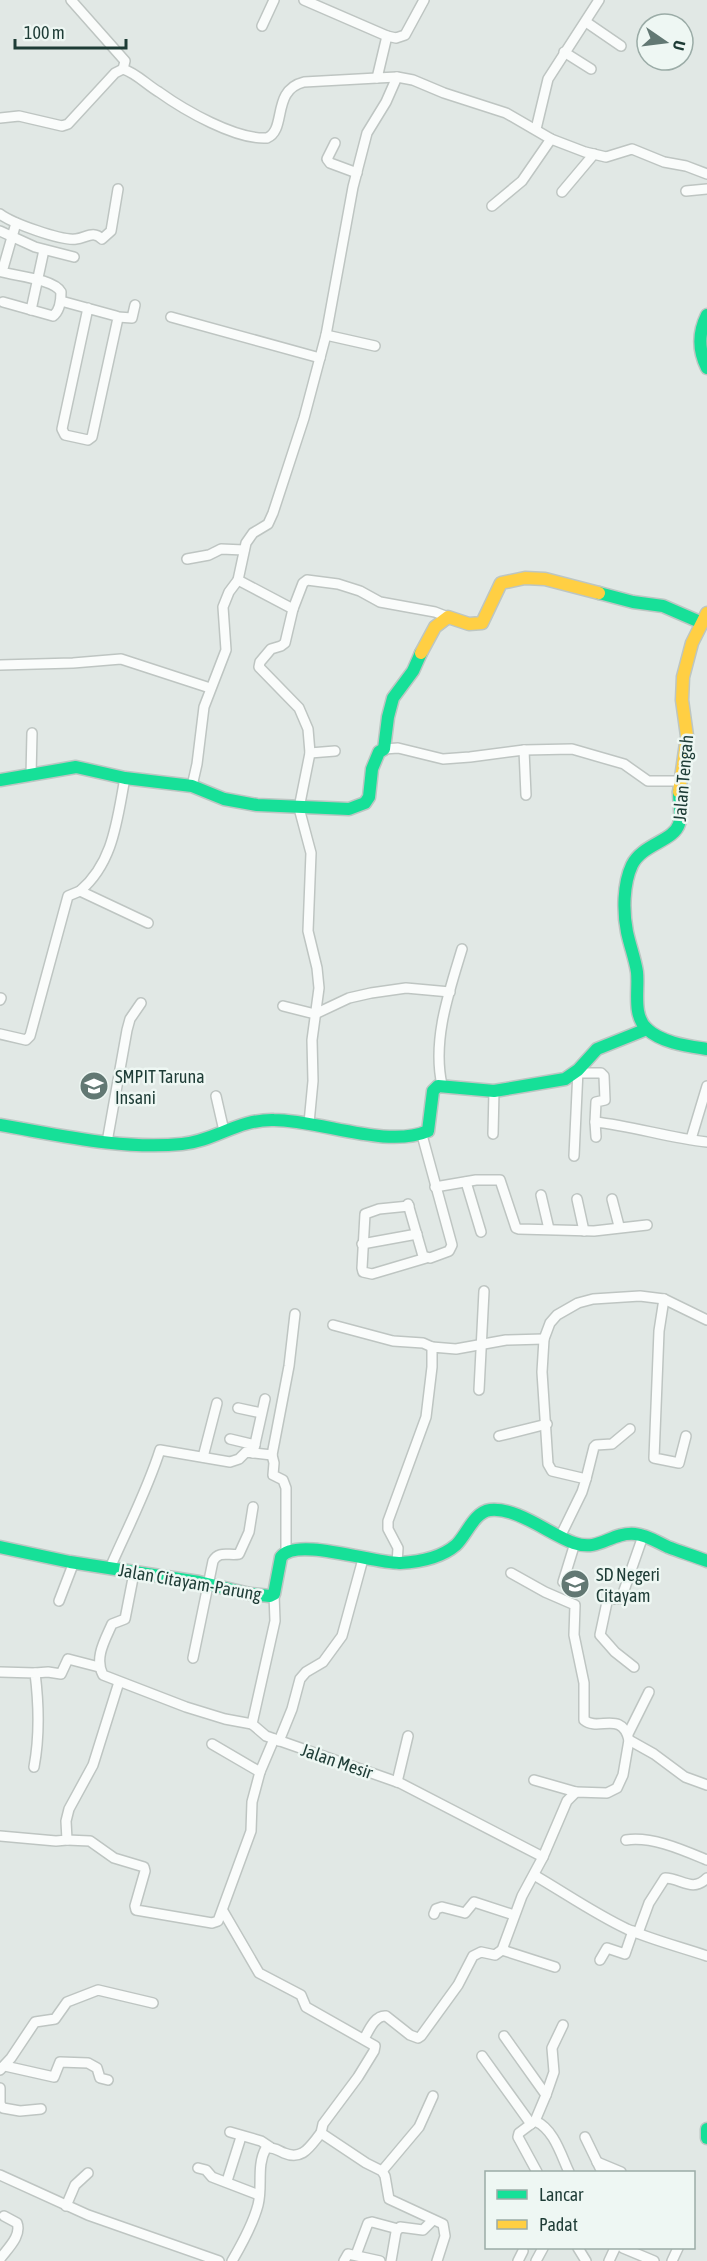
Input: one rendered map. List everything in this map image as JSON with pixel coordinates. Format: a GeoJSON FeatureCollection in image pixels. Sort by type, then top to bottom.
{"type":"FeatureCollection","features":[{"type":"Feature","properties":{"kind":"street"},"geometry":{"type":"LineString","coordinates":[[71,0],[125,61],[123,69]]}},
{"type":"Feature","properties":{"kind":"street"},"geometry":{"type":"LineString","coordinates":[[262,26],[274,0]]}},
{"type":"Feature","properties":{"kind":"street"},"geometry":{"type":"LineString","coordinates":[[303,0],[396,38],[405,35],[424,0]]}},
{"type":"Feature","properties":{"kind":"street"},"geometry":{"type":"LineString","coordinates":[[536,129],[544,87],[552,70],[599,0]]}},
{"type":"Feature","properties":{"kind":"street"},"geometry":{"type":"LineString","coordinates":[[586,22],[621,46]]}},
{"type":"Feature","properties":{"kind":"street"},"geometry":{"type":"LineString","coordinates":[[377,78],[387,36]]}},
{"type":"Feature","properties":{"kind":"street"},"geometry":{"type":"LineString","coordinates":[[564,52],[591,69]]}},
{"type":"Feature","properties":{"kind":"street"},"geometry":{"type":"LineString","coordinates":[[0,118],[19,116],[62,126],[68,124],[115,73],[123,69],[133,73],[173,102],[203,118],[226,129],[261,139],[274,133],[279,108],[294,86],[304,82],[397,76],[506,113],[551,139],[594,154],[606,157],[632,149],[664,162],[686,166],[707,174]]}},
{"type":"Feature","properties":{"kind":"street"},"geometry":{"type":"LineString","coordinates":[[192,786],[202,717],[210,688],[222,665],[226,650],[223,607],[237,580],[249,537],[271,520],[304,418],[326,335],[339,253],[369,126],[386,102],[397,76]]}},
{"type":"Feature","properties":{"kind":"street"},"geometry":{"type":"LineString","coordinates":[[492,206],[522,181],[551,139]]}},
{"type":"Feature","properties":{"kind":"street"},"geometry":{"type":"LineString","coordinates":[[335,143],[327,159],[330,163],[357,173]]}},
{"type":"Feature","properties":{"kind":"street"},"geometry":{"type":"LineString","coordinates":[[562,192],[594,154]]}},
{"type":"Feature","properties":{"kind":"street"},"geometry":{"type":"LineString","coordinates":[[0,214],[16,223],[69,238],[78,239],[92,234],[102,239],[111,231],[118,189]]}},
{"type":"Feature","properties":{"kind":"street"},"geometry":{"type":"LineString","coordinates":[[686,191],[707,189]]}},
{"type":"Feature","properties":{"kind":"street"},"geometry":{"type":"LineString","coordinates":[[3,302],[53,316],[57,313],[61,301],[59,288],[37,279],[2,272],[16,223]]}},
{"type":"Feature","properties":{"kind":"street"},"geometry":{"type":"LineString","coordinates":[[0,231],[44,250],[74,257]]}},
{"type":"Feature","properties":{"kind":"street"},"geometry":{"type":"LineString","coordinates":[[30,310],[44,250]]}},
{"type":"Feature","properties":{"kind":"street"},"geometry":{"type":"LineString","coordinates":[[61,301],[118,317],[132,318],[135,305]]}},
{"type":"Feature","properties":{"kind":"street"},"geometry":{"type":"LineString","coordinates":[[88,308],[62,429],[65,435],[88,441],[92,437],[118,317]]}},
{"type":"Feature","properties":{"kind":"street"},"geometry":{"type":"LineString","coordinates":[[707,315],[702,326],[700,346],[702,359],[707,368]]}},
{"type":"Feature","properties":{"kind":"street"},"geometry":{"type":"LineString","coordinates":[[171,317],[320,358]]}},
{"type":"Feature","properties":{"kind":"street"},"geometry":{"type":"LineString","coordinates":[[326,335],[375,346]]}},
{"type":"Feature","properties":{"kind":"street"},"geometry":{"type":"LineString","coordinates":[[187,559],[209,555],[221,549],[244,549]]}},
{"type":"Feature","properties":{"kind":"street"},"geometry":{"type":"LineString","coordinates":[[309,1123],[313,1082],[311,1049],[318,977],[308,931],[311,853],[299,808],[310,753],[308,729],[299,708],[260,667],[260,662],[271,649],[285,643],[293,609],[303,583],[307,580],[338,584],[360,591],[380,602],[435,612],[469,624],[482,623],[486,619],[490,603],[501,583],[507,580],[531,578],[554,581],[633,602],[663,606],[704,617]]}},
{"type":"Feature","properties":{"kind":"street"},"geometry":{"type":"LineString","coordinates":[[237,580],[293,609]]}},
{"type":"Feature","properties":{"kind":"street"},"geometry":{"type":"LineString","coordinates":[[384,749],[388,712],[394,694],[411,674],[433,627],[448,617]]}},
{"type":"Feature","properties":{"kind":"street","name":"Jalan Tengah"},"geometry":{"type":"LineString","coordinates":[[647,1029],[643,1024],[638,1007],[637,975],[626,927],[628,883],[633,863],[643,849],[678,830],[680,823],[679,781],[688,724],[681,693],[691,645],[704,617]]}},
{"type":"Feature","properties":{"kind":"street"},"geometry":{"type":"LineString","coordinates":[[0,665],[121,660],[210,688]]}},
{"type":"Feature","properties":{"kind":"street"},"geometry":{"type":"LineString","coordinates":[[31,776],[32,733]]}},
{"type":"Feature","properties":{"kind":"street"},"geometry":{"type":"LineString","coordinates":[[0,780],[76,767],[125,778],[192,786],[233,801],[268,806],[349,810],[365,803],[369,797],[379,752],[384,749],[398,748],[443,759],[470,758],[524,750],[572,749],[624,764],[648,781],[679,781]]}},
{"type":"Feature","properties":{"kind":"street"},"geometry":{"type":"LineString","coordinates":[[524,750],[526,795]]}},
{"type":"Feature","properties":{"kind":"street"},"geometry":{"type":"LineString","coordinates":[[310,753],[335,751]]}},
{"type":"Feature","properties":{"kind":"street"},"geometry":{"type":"LineString","coordinates":[[0,1034],[26,1040],[30,1036],[65,903],[68,896],[80,891],[90,882],[108,856],[125,778]]}},
{"type":"Feature","properties":{"kind":"street"},"geometry":{"type":"LineString","coordinates":[[80,891],[148,923]]}},
{"type":"Feature","properties":{"kind":"street"},"geometry":{"type":"LineString","coordinates":[[442,1085],[438,1048],[462,949]]}},
{"type":"Feature","properties":{"kind":"street"},"geometry":{"type":"LineString","coordinates":[[283,1006],[315,1014],[349,998],[371,993],[406,988],[450,992]]}},
{"type":"Feature","properties":{"kind":"street"},"geometry":{"type":"LineString","coordinates":[[107,1142],[127,1030],[130,1019],[141,1003]]}},
{"type":"Feature","properties":{"kind":"street"},"geometry":{"type":"LineString","coordinates":[[0,1125],[107,1142],[183,1144],[202,1140],[258,1119],[309,1123],[378,1136],[422,1135],[429,1129],[433,1091],[442,1085],[494,1091],[565,1079],[578,1072],[597,1049],[647,1029],[679,1043],[707,1049]]}},
{"type":"Feature","properties":{"kind":"street"},"geometry":{"type":"LineString","coordinates":[[578,1072],[601,1073],[604,1076],[606,1096],[605,1100],[596,1102],[596,1137]]}},
{"type":"Feature","properties":{"kind":"street"},"geometry":{"type":"LineString","coordinates":[[574,1156],[578,1072]]}},
{"type":"Feature","properties":{"kind":"street"},"geometry":{"type":"LineString","coordinates":[[691,1139],[707,1086]]}},
{"type":"Feature","properties":{"kind":"street"},"geometry":{"type":"LineString","coordinates":[[493,1134],[494,1091]]}},
{"type":"Feature","properties":{"kind":"street"},"geometry":{"type":"LineString","coordinates":[[216,1096],[224,1131]]}},
{"type":"Feature","properties":{"kind":"street"},"geometry":{"type":"LineString","coordinates":[[595,1122],[626,1125],[630,1128],[707,1142]]}},
{"type":"Feature","properties":{"kind":"street"},"geometry":{"type":"LineString","coordinates":[[422,1135],[452,1248],[446,1253],[367,1274],[362,1268],[364,1217],[368,1212],[408,1205],[423,1256],[426,1258]]}},
{"type":"Feature","properties":{"kind":"street"},"geometry":{"type":"LineString","coordinates":[[435,1187],[500,1180],[516,1228],[584,1231],[647,1225]]}},
{"type":"Feature","properties":{"kind":"street"},"geometry":{"type":"LineString","coordinates":[[466,1182],[481,1232]]}},
{"type":"Feature","properties":{"kind":"street"},"geometry":{"type":"LineString","coordinates":[[541,1195],[549,1229]]}},
{"type":"Feature","properties":{"kind":"street"},"geometry":{"type":"LineString","coordinates":[[577,1199],[584,1231]]}},
{"type":"Feature","properties":{"kind":"street"},"geometry":{"type":"LineString","coordinates":[[612,1199],[619,1226]]}},
{"type":"Feature","properties":{"kind":"street"},"geometry":{"type":"LineString","coordinates":[[362,1244],[417,1234]]}},
{"type":"Feature","properties":{"kind":"street"},"geometry":{"type":"LineString","coordinates":[[478,1390],[484,1291]]}},
{"type":"Feature","properties":{"kind":"street"},"geometry":{"type":"LineString","coordinates":[[586,1479],[550,1469],[542,1372],[544,1339],[550,1323],[557,1315],[579,1303],[593,1299],[640,1296],[664,1299],[707,1320]]}},
{"type":"Feature","properties":{"kind":"street"},"geometry":{"type":"LineString","coordinates":[[664,1299],[659,1331],[654,1458],[679,1463],[686,1436]]}},
{"type":"Feature","properties":{"kind":"street"},"geometry":{"type":"LineString","coordinates":[[295,1314],[289,1366],[272,1455],[273,1475],[283,1480],[286,1488],[286,1551],[316,1550],[397,1564],[432,1557],[453,1548],[479,1516],[489,1510],[520,1518],[576,1543],[594,1547],[616,1535],[633,1534],[707,1561]]}},
{"type":"Feature","properties":{"kind":"street"},"geometry":{"type":"LineString","coordinates":[[333,1325],[393,1341],[456,1349],[506,1340],[544,1339]]}},
{"type":"Feature","properties":{"kind":"street"},"geometry":{"type":"LineString","coordinates":[[397,1564],[398,1548],[388,1529],[388,1521],[426,1417],[432,1347]]}},
{"type":"Feature","properties":{"kind":"street"},"geometry":{"type":"LineString","coordinates":[[254,1449],[265,1399]]}},
{"type":"Feature","properties":{"kind":"street"},"geometry":{"type":"LineString","coordinates":[[203,1457],[218,1403]]}},
{"type":"Feature","properties":{"kind":"street"},"geometry":{"type":"LineString","coordinates":[[238,1408],[261,1413]]}},
{"type":"Feature","properties":{"kind":"street"},"geometry":{"type":"LineString","coordinates":[[499,1436],[547,1424]]}},
{"type":"Feature","properties":{"kind":"street"},"geometry":{"type":"LineString","coordinates":[[560,1537],[582,1492],[594,1447],[616,1442],[630,1429]]}},
{"type":"Feature","properties":{"kind":"street"},"geometry":{"type":"LineString","coordinates":[[230,1439],[272,1455]]}},
{"type":"Feature","properties":{"kind":"street"},"geometry":{"type":"LineString","coordinates":[[110,1568],[130,1520],[149,1483],[160,1450],[230,1462],[254,1449]]}},
{"type":"Feature","properties":{"kind":"street"},"geometry":{"type":"LineString","coordinates":[[193,1658],[215,1558],[222,1554],[239,1554],[243,1549],[254,1507]]}},
{"type":"Feature","properties":{"kind":"street"},"geometry":{"type":"LineString","coordinates":[[634,1667],[606,1642],[600,1632],[608,1600],[621,1599],[643,1536]]}},
{"type":"Feature","properties":{"kind":"street"},"geometry":{"type":"LineString","coordinates":[[563,1582],[576,1543]]}},
{"type":"Feature","properties":{"kind":"street","name":"Jalan Citayam-Parung"},"geometry":{"type":"LineString","coordinates":[[0,1547],[134,1573],[210,1583],[266,1596],[274,1594],[280,1558],[286,1551]]}},
{"type":"Feature","properties":{"kind":"street"},"geometry":{"type":"LineString","coordinates":[[0,1836],[56,1841],[90,1841],[114,1858],[144,1867],[136,1910],[212,1923],[218,1921],[251,1831],[252,1802],[260,1772],[292,1709],[300,1679],[306,1672],[323,1662],[342,1636],[363,1558]]}},
{"type":"Feature","properties":{"kind":"street"},"geometry":{"type":"LineString","coordinates":[[59,1601],[74,1562]]}},
{"type":"Feature","properties":{"kind":"street"},"geometry":{"type":"LineString","coordinates":[[134,1573],[125,1619],[112,1624],[99,1656],[99,1667],[106,1677],[186,1707],[225,1719],[252,1724],[275,1621],[274,1594]]}},
{"type":"Feature","properties":{"kind":"street"},"geometry":{"type":"LineString","coordinates":[[511,1573],[575,1605],[574,1635],[584,1683],[584,1720],[592,1724],[612,1722],[619,1725],[628,1737],[686,1777],[707,1785]]}},
{"type":"Feature","properties":{"kind":"street"},"geometry":{"type":"LineString","coordinates":[[0,1672],[48,1671],[61,1674],[68,1659],[99,1667]]}},
{"type":"Feature","properties":{"kind":"street"},"geometry":{"type":"LineString","coordinates":[[34,1767],[39,1729],[39,1699],[35,1673]]}},
{"type":"Feature","properties":{"kind":"street"},"geometry":{"type":"LineString","coordinates":[[67,1840],[66,1821],[71,1803],[93,1765],[119,1682]]}},
{"type":"Feature","properties":{"kind":"street"},"geometry":{"type":"LineString","coordinates":[[534,1780],[576,1792],[608,1793],[617,1788],[621,1780],[628,1737],[649,1692]]}},
{"type":"Feature","properties":{"kind":"street","name":"Jalan Mesir"},"geometry":{"type":"LineString","coordinates":[[252,1724],[266,1736],[397,1782],[543,1857]]}},
{"type":"Feature","properties":{"kind":"street"},"geometry":{"type":"LineString","coordinates":[[397,1782],[408,1736]]}},
{"type":"Feature","properties":{"kind":"street"},"geometry":{"type":"LineString","coordinates":[[212,1744],[260,1772]]}},
{"type":"Feature","properties":{"kind":"street"},"geometry":{"type":"LineString","coordinates":[[364,2039],[378,2017],[382,2015],[414,2037],[421,2036],[458,1985],[473,1956],[481,1952],[495,1955],[502,1950],[522,1896],[543,1857],[567,1801],[576,1792]]}},
{"type":"Feature","properties":{"kind":"street"},"geometry":{"type":"LineString","coordinates":[[626,1840],[643,1839],[707,1860]]}},
{"type":"Feature","properties":{"kind":"street"},"geometry":{"type":"LineString","coordinates":[[534,1875],[597,1913],[636,1932],[707,1956]]}},
{"type":"Feature","properties":{"kind":"street"},"geometry":{"type":"LineString","coordinates":[[600,1960],[607,1948],[626,1953],[649,1903],[665,1878],[692,1886],[707,1878]]}},
{"type":"Feature","properties":{"kind":"street"},"geometry":{"type":"LineString","coordinates":[[434,1914],[440,1907],[465,1913],[474,1902],[514,1915]]}},
{"type":"Feature","properties":{"kind":"street"},"geometry":{"type":"LineString","coordinates":[[223,1911],[260,1973],[301,1995],[306,2007],[374,2044],[374,2051],[358,2077],[323,2124],[321,2133],[303,2154],[297,2156],[270,2147],[261,2141],[230,2132]]}},
{"type":"Feature","properties":{"kind":"street"},"geometry":{"type":"LineString","coordinates":[[502,1950],[555,1967]]}},
{"type":"Feature","properties":{"kind":"street"},"geometry":{"type":"LineString","coordinates":[[108,2080],[100,2078],[97,2068],[88,2063],[60,2062],[54,2077],[3,2068],[35,2022],[55,2019],[63,2006],[72,1999],[103,1990],[153,2003]]}},
{"type":"Feature","properties":{"kind":"street"},"geometry":{"type":"LineString","coordinates":[[536,2171],[518,2139],[519,2133],[533,2122],[546,2095],[554,2072],[552,2048],[563,2025]]}},
{"type":"Feature","properties":{"kind":"street"},"geometry":{"type":"LineString","coordinates":[[504,2036],[546,2095]]}},
{"type":"Feature","properties":{"kind":"street"},"geometry":{"type":"LineString","coordinates":[[482,2056],[533,2122],[542,2123],[549,2131],[569,2171]]}},
{"type":"Feature","properties":{"kind":"street"},"geometry":{"type":"LineString","coordinates":[[0,2088],[0,2104],[3,2108],[20,2111],[41,2109]]}},
{"type":"Feature","properties":{"kind":"street"},"geometry":{"type":"LineString","coordinates":[[382,2171],[419,2127],[433,2096]]}},
{"type":"Feature","properties":{"kind":"street"},"geometry":{"type":"LineString","coordinates":[[707,2129],[707,2138]]}},
{"type":"Feature","properties":{"kind":"street"},"geometry":{"type":"LineString","coordinates":[[321,2133],[382,2171],[389,2199],[442,2224],[445,2231],[437,2261]]}},
{"type":"Feature","properties":{"kind":"street"},"geometry":{"type":"LineString","coordinates":[[227,2181],[241,2137]]}},
{"type":"Feature","properties":{"kind":"street"},"geometry":{"type":"LineString","coordinates":[[585,2137],[602,2171]]}},
{"type":"Feature","properties":{"kind":"street"},"geometry":{"type":"LineString","coordinates":[[232,2261],[259,2204],[259,2175],[263,2152],[270,2147]]}},
{"type":"Feature","properties":{"kind":"street"},"geometry":{"type":"LineString","coordinates":[[597,2162],[616,2171]]}},
{"type":"Feature","properties":{"kind":"street"},"geometry":{"type":"LineString","coordinates":[[198,2168],[206,2170],[212,2177],[259,2194]]}},
{"type":"Feature","properties":{"kind":"street"},"geometry":{"type":"LineString","coordinates":[[66,2205],[75,2185],[88,2173]]}},
{"type":"Feature","properties":{"kind":"street"},"geometry":{"type":"LineString","coordinates":[[0,2175],[88,2215],[219,2261]]}},
{"type":"Feature","properties":{"kind":"street"},"geometry":{"type":"LineString","coordinates":[[0,2259],[19,2229],[17,2223],[4,2216]]}},
{"type":"Feature","properties":{"kind":"street"},"geometry":{"type":"LineString","coordinates":[[356,2255],[368,2223],[398,2229],[403,2226],[426,2230],[433,2220]]}},
{"type":"Feature","properties":{"kind":"street"},"geometry":{"type":"LineString","coordinates":[[391,2261],[398,2229]]}},
{"type":"Feature","properties":{"kind":"street"},"geometry":{"type":"LineString","coordinates":[[627,2249],[654,2261]]}},
{"type":"Feature","properties":{"kind":"street"},"geometry":{"type":"LineString","coordinates":[[518,2261],[523,2251]]}},
{"type":"Feature","properties":{"kind":"street"},"geometry":{"type":"LineString","coordinates":[[344,2261],[347,2254],[378,2261]]}},
{"type":"Feature","properties":{"kind":"traffic: fast"},"geometry":{"type":"LineString","coordinates":[[707,315],[700,342],[707,368]]}},
{"type":"Feature","properties":{"kind":"traffic: fast"},"geometry":{"type":"LineString","coordinates":[[599,593],[633,602],[663,606],[700,622]]}},
{"type":"Feature","properties":{"kind":"traffic: fast"},"geometry":{"type":"LineString","coordinates":[[0,780],[76,767],[125,778],[192,786],[224,799],[257,805],[349,809],[365,803],[369,797],[372,769],[379,752],[384,749],[393,698],[413,671],[421,653]]}},
{"type":"Feature","properties":{"kind":"traffic: fast"},"geometry":{"type":"LineString","coordinates":[[679,792],[679,824],[671,835],[643,852],[632,865],[625,889],[624,907],[628,937],[637,972],[637,1002],[642,1023],[660,1038],[707,1049]]}},
{"type":"Feature","properties":{"kind":"traffic: fast"},"geometry":{"type":"LineString","coordinates":[[0,1125],[137,1145],[194,1142],[238,1126],[274,1120],[373,1135],[411,1136],[428,1131],[433,1091],[438,1086],[494,1091],[565,1079],[578,1070],[597,1049],[647,1029]]}},
{"type":"Feature","properties":{"kind":"traffic: fast"},"geometry":{"type":"LineString","coordinates":[[0,1547],[70,1562],[199,1582],[250,1594],[270,1596],[274,1594],[281,1557],[289,1551],[319,1550],[400,1563],[422,1560],[444,1553],[456,1545],[479,1515],[490,1510],[500,1510],[522,1517],[574,1543],[598,1544],[626,1534],[635,1534],[707,1561]]}},
{"type":"Feature","properties":{"kind":"traffic: fast"},"geometry":{"type":"LineString","coordinates":[[707,2129],[707,2138]]}},
{"type":"Feature","properties":{"kind":"traffic: slow"},"geometry":{"type":"LineString","coordinates":[[421,653],[435,627],[448,617],[469,624],[482,623],[501,583],[525,578],[545,579],[599,593]]}},
{"type":"Feature","properties":{"kind":"traffic: slow"},"geometry":{"type":"LineString","coordinates":[[679,792],[687,736],[682,700],[683,677],[692,643],[707,613]]}},
{"type":"Feature","properties":{"kind":"place","name":"SMPIT Taruna Insani"},"geometry":{"type":"Point","coordinates":[94,1086]}},
{"type":"Feature","properties":{"kind":"place","name":"SD Negeri Citayam"},"geometry":{"type":"Point","coordinates":[575,1584]}}]}
